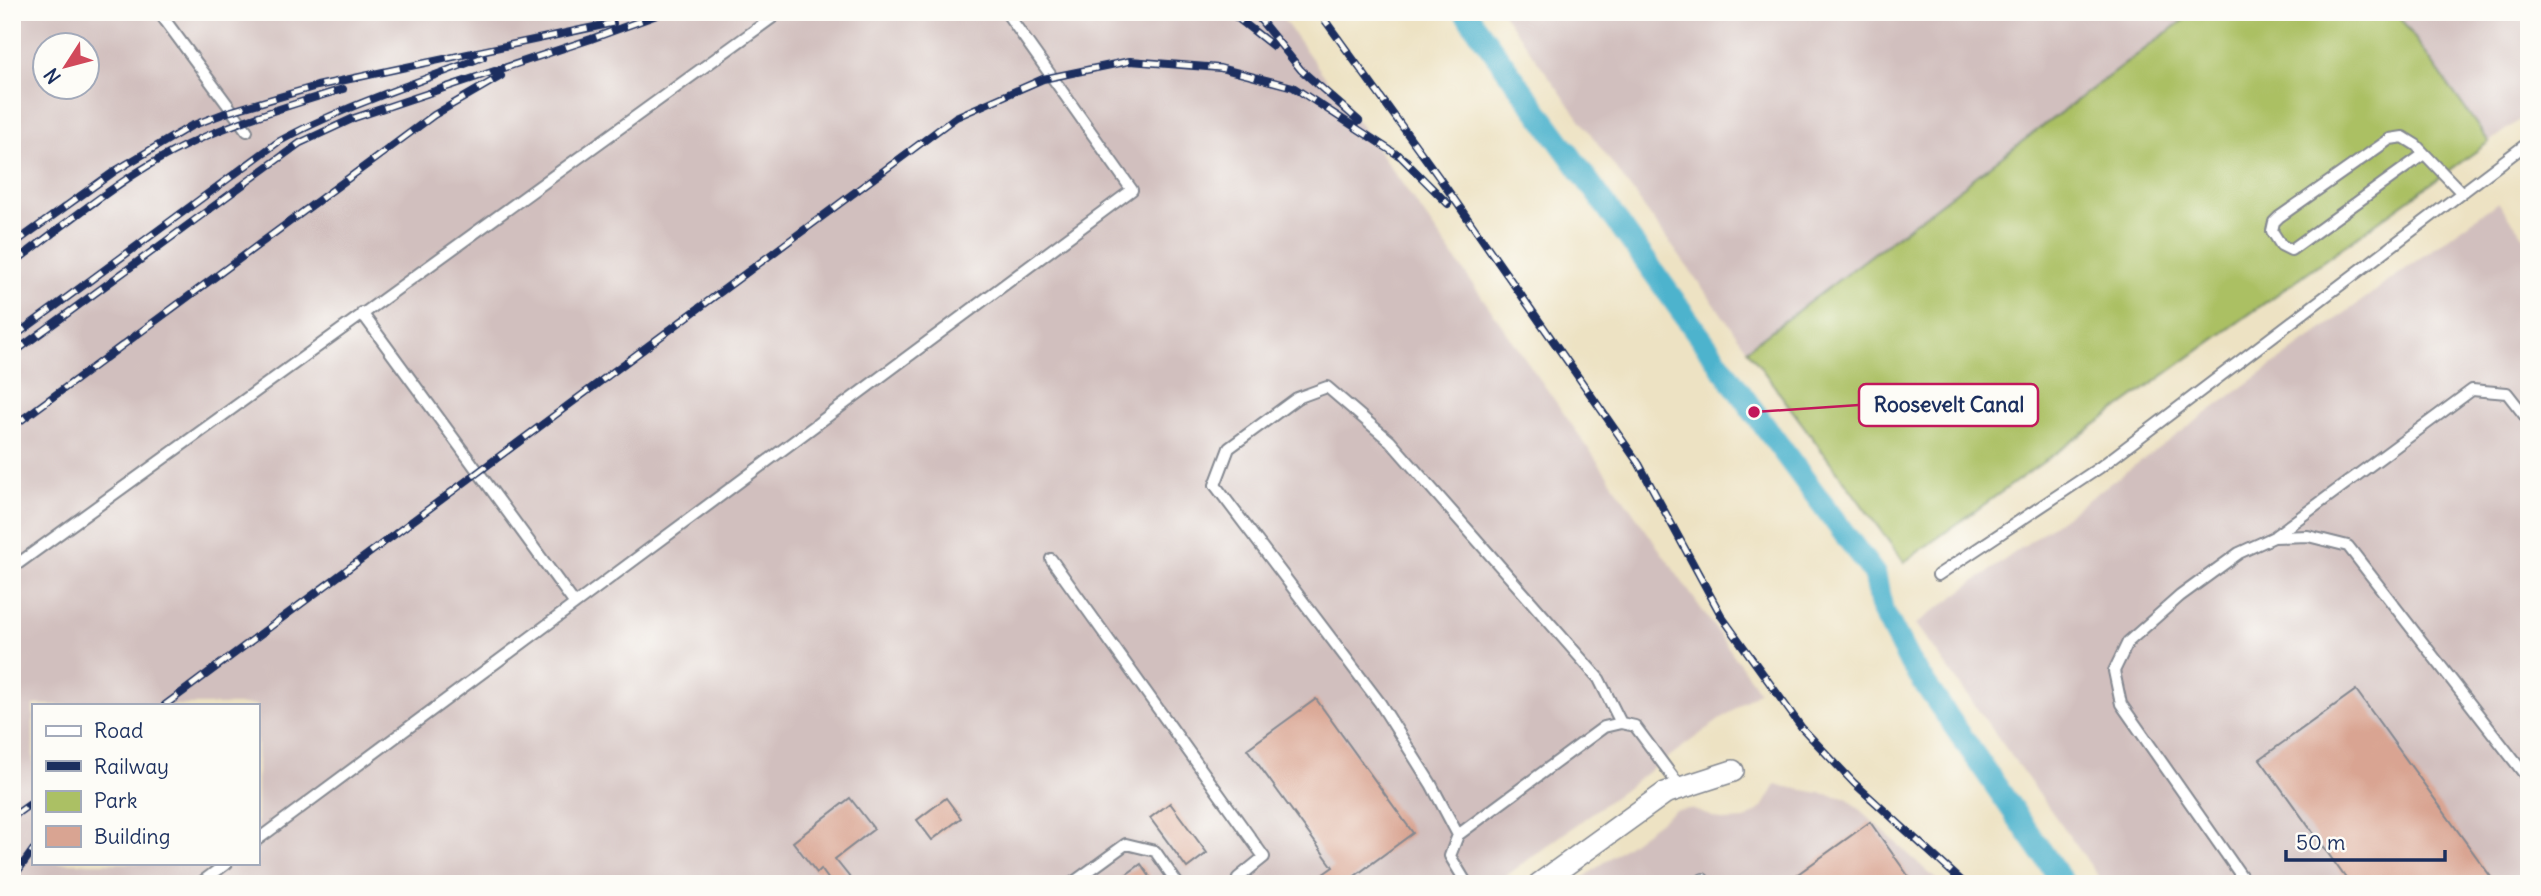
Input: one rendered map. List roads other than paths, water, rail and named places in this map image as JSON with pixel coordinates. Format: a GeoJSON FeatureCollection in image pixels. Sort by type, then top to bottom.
{"type":"FeatureCollection","features":[{"type":"Feature","properties":{"kind":"street"},"geometry":{"type":"LineString","coordinates":[[1539,884],[1665,793],[1733,771]]}},
{"type":"Feature","properties":{"kind":"lane"},"geometry":{"type":"LineString","coordinates":[[159,12],[247,131]]}},
{"type":"Feature","properties":{"kind":"lane"},"geometry":{"type":"LineString","coordinates":[[12,568],[780,12]]}},
{"type":"Feature","properties":{"kind":"lane"},"geometry":{"type":"LineString","coordinates":[[259,839],[1132,190],[1006,12]]}},
{"type":"Feature","properties":{"kind":"lane"},"geometry":{"type":"LineString","coordinates":[[2424,154],[2291,250],[2281,245],[2272,231],[2279,216],[2390,139],[2403,137],[2416,145],[2462,193]]}},
{"type":"Feature","properties":{"kind":"lane"},"geometry":{"type":"LineString","coordinates":[[1938,575],[2099,468],[2529,142]]}},
{"type":"Feature","properties":{"kind":"lane"},"geometry":{"type":"LineString","coordinates":[[362,313],[575,604]]}},
{"type":"Feature","properties":{"kind":"lane"},"geometry":{"type":"LineString","coordinates":[[1458,835],[1431,784],[1380,703],[1215,485],[1229,448],[1297,398],[1327,387],[1390,442],[1599,679],[1621,723]]}},
{"type":"Feature","properties":{"kind":"lane"},"geometry":{"type":"LineString","coordinates":[[2247,884],[2121,704],[2114,671],[2128,642],[2180,596],[2239,554],[2274,537],[2472,390],[2507,393],[2529,421]]}},
{"type":"Feature","properties":{"kind":"lane"},"geometry":{"type":"LineString","coordinates":[[2274,537],[2308,536],[2348,546],[2529,780]]}},
{"type":"Feature","properties":{"kind":"lane"},"geometry":{"type":"LineString","coordinates":[[1051,559],[1264,857],[1238,878],[1241,884]]}},
{"type":"Feature","properties":{"kind":"lane"},"geometry":{"type":"LineString","coordinates":[[1467,884],[1450,856],[1458,835],[1604,727],[1621,723],[1635,726],[1681,788]]}},
{"type":"Feature","properties":{"kind":"lane"},"geometry":{"type":"LineString","coordinates":[[1071,884],[1126,844],[1155,851],[1178,884]]}},
{"type":"Feature","properties":{"kind":"lane"},"geometry":{"type":"LineString","coordinates":[[199,884],[226,864]]}},
{"type":"Feature","properties":{"kind":"waterway"},"geometry":{"type":"LineString","coordinates":[[1465,12],[1875,575],[1882,609],[1909,661],[2064,884]]}},
{"type":"Feature","properties":{"kind":"railway"},"geometry":{"type":"LineString","coordinates":[[12,354],[300,143],[354,118],[665,12]]}},
{"type":"Feature","properties":{"kind":"railway"},"geometry":{"type":"LineString","coordinates":[[1230,12],[1273,46]]}},
{"type":"Feature","properties":{"kind":"railway"},"geometry":{"type":"LineString","coordinates":[[1254,12],[1301,70],[1359,121]]}},
{"type":"Feature","properties":{"kind":"railway"},"geometry":{"type":"LineString","coordinates":[[1319,12],[1438,176],[1639,464],[1722,617],[1802,728],[1854,783],[1965,884]]}},
{"type":"Feature","properties":{"kind":"railway"},"geometry":{"type":"LineString","coordinates":[[12,245],[115,171],[191,126],[228,112],[317,86],[613,23]]}},
{"type":"Feature","properties":{"kind":"railway"},"geometry":{"type":"LineString","coordinates":[[12,338],[278,142],[353,106],[483,57]]}},
{"type":"Feature","properties":{"kind":"railway"},"geometry":{"type":"LineString","coordinates":[[166,704],[956,117],[1043,79],[1130,61],[1220,68],[1293,87],[1407,161]]}},
{"type":"Feature","properties":{"kind":"railway"},"geometry":{"type":"LineString","coordinates":[[12,427],[434,115],[501,76]]}},
{"type":"Feature","properties":{"kind":"railway"},"geometry":{"type":"LineString","coordinates":[[12,264],[108,192],[165,156],[239,123],[343,89]]}},
{"type":"Feature","properties":{"kind":"railway"},"geometry":{"type":"LineString","coordinates":[[1399,155],[1448,204]]}},
{"type":"Feature","properties":{"kind":"railway"},"geometry":{"type":"LineString","coordinates":[[12,817],[32,803]]}},
{"type":"Feature","properties":{"kind":"railway"},"geometry":{"type":"LineString","coordinates":[[12,879],[32,851]]}},
{"type":"Feature","properties":{"kind":"place","name":"Roosevelt Canal"},"geometry":{"type":"Point","coordinates":[1754,412]}}]}
